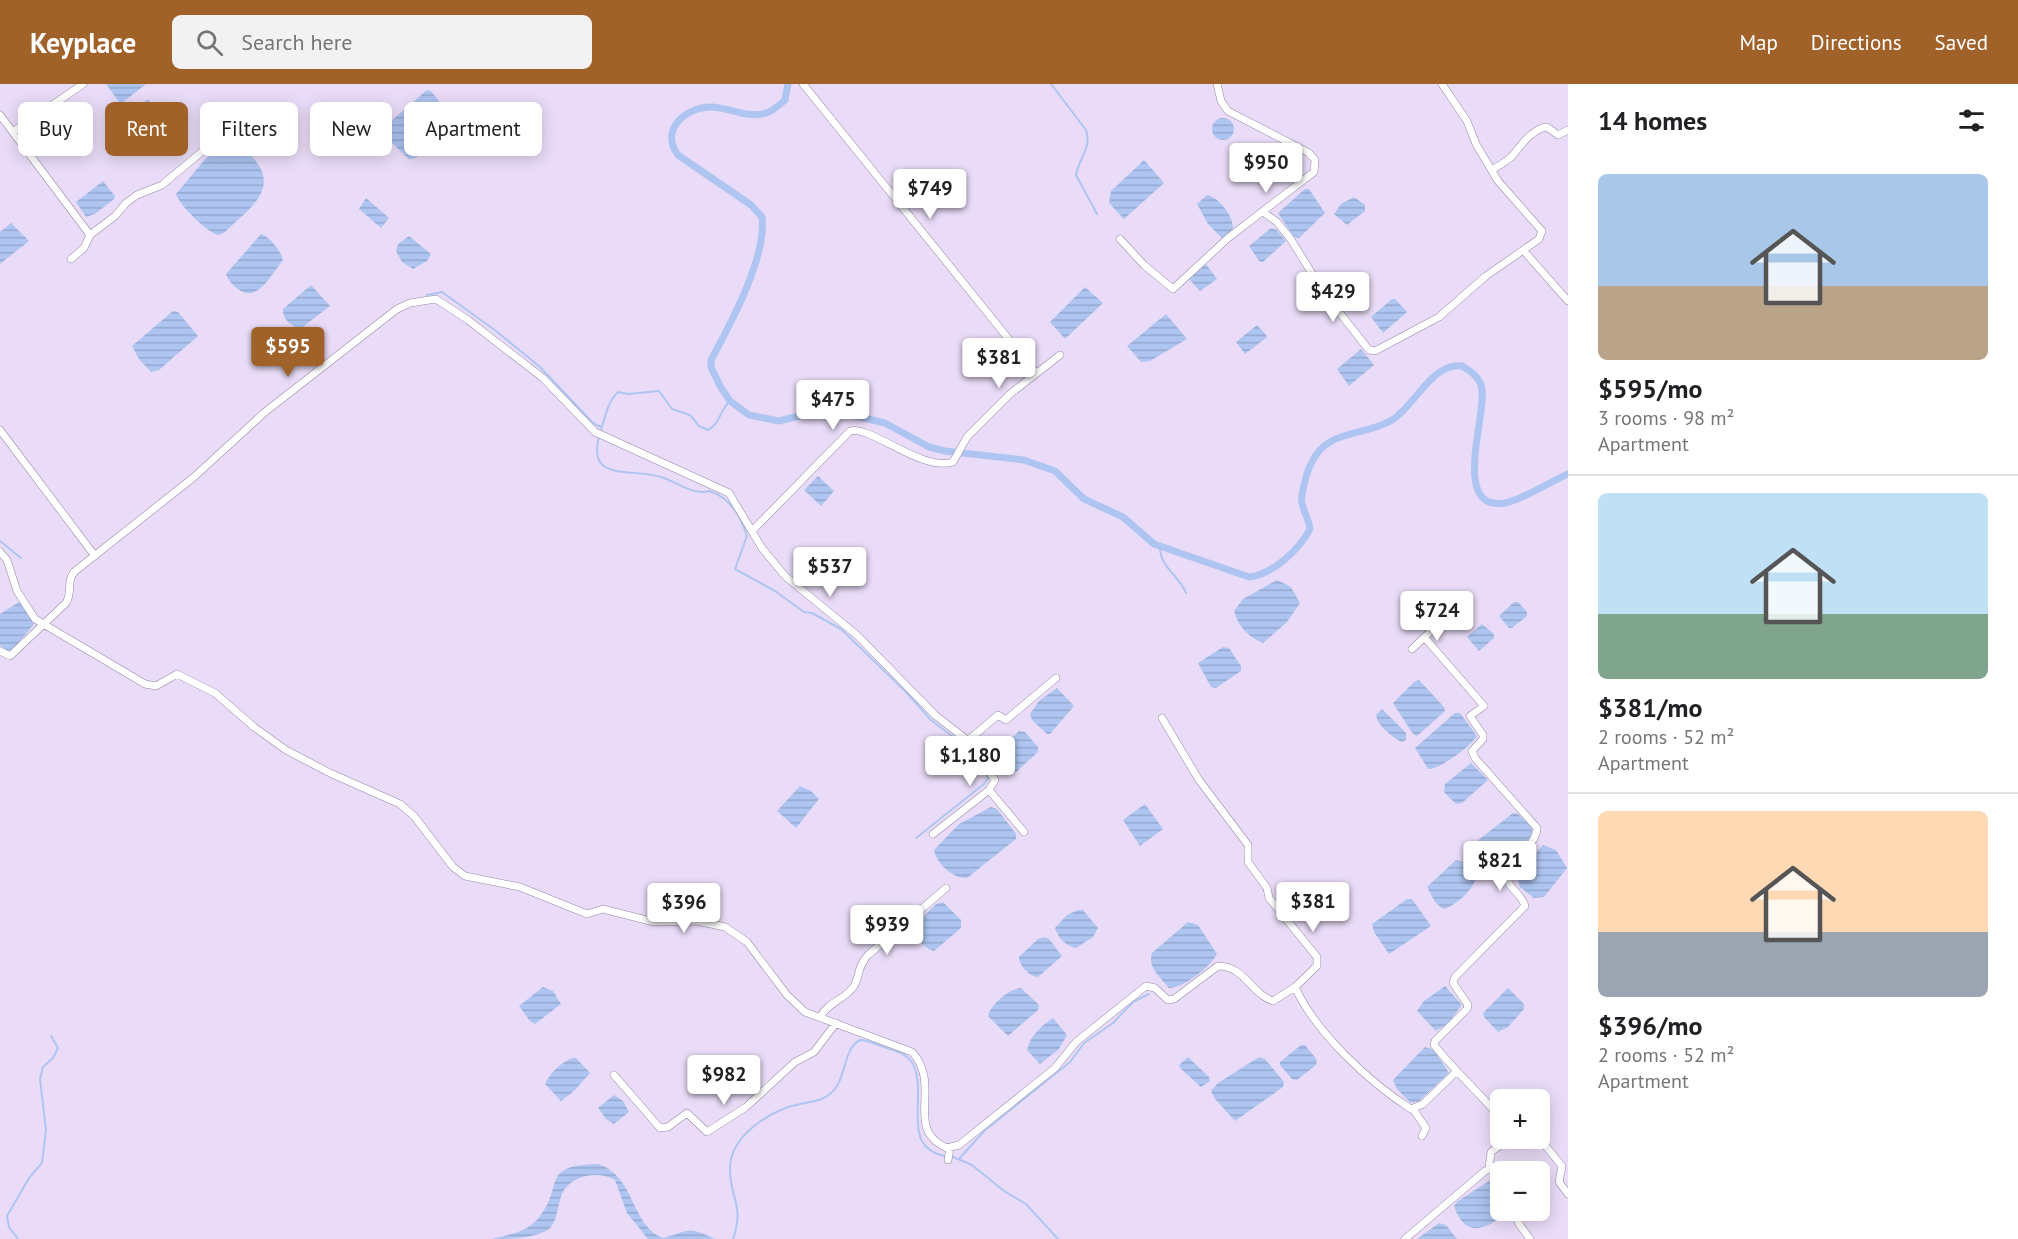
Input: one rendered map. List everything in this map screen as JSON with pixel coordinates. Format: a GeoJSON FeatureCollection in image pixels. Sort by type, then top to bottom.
{"type":"FeatureCollection","features":[{"type":"Feature","properties":{"kind":"street"},"geometry":{"type":"LineString","coordinates":[[13,132],[83,84]]}},
{"type":"Feature","properties":{"kind":"street"},"geometry":{"type":"LineString","coordinates":[[803,84],[1036,373]]}},
{"type":"Feature","properties":{"kind":"street"},"geometry":{"type":"LineString","coordinates":[[1120,239],[1144,265],[1173,289],[1201,261],[1314,172],[1315,160],[1300,146],[1228,111],[1221,101],[1217,84]]}},
{"type":"Feature","properties":{"kind":"street"},"geometry":{"type":"LineString","coordinates":[[1263,212],[1277,222],[1290,238],[1324,293],[1372,352],[1439,317],[1486,276],[1539,239],[1542,231],[1515,204],[1476,144],[1463,114],[1442,84]]}},
{"type":"Feature","properties":{"kind":"street"},"geometry":{"type":"LineString","coordinates":[[0,115],[90,235]]}},
{"type":"Feature","properties":{"kind":"street"},"geometry":{"type":"LineString","coordinates":[[1493,169],[1509,159],[1524,141],[1542,128],[1547,127],[1558,135],[1568,130]]}},
{"type":"Feature","properties":{"kind":"street"},"geometry":{"type":"LineString","coordinates":[[71,259],[84,248],[90,235],[115,216],[126,203],[137,195],[162,185],[200,153]]}},
{"type":"Feature","properties":{"kind":"street"},"geometry":{"type":"LineString","coordinates":[[1524,250],[1568,302]]}},
{"type":"Feature","properties":{"kind":"street"},"geometry":{"type":"LineString","coordinates":[[0,651],[7,656],[13,654],[69,598],[70,576],[194,477],[265,412],[397,309],[410,303],[436,299],[443,301],[549,383],[573,413],[600,434],[672,469],[724,490],[734,498],[752,531],[775,565],[798,588],[858,636],[935,715],[968,740],[968,745],[995,776],[994,784],[933,834]]}},
{"type":"Feature","properties":{"kind":"street"},"geometry":{"type":"LineString","coordinates":[[752,531],[850,431],[861,431],[914,456],[947,464],[956,459],[961,445],[1010,394],[1060,355]]}},
{"type":"Feature","properties":{"kind":"street"},"geometry":{"type":"LineString","coordinates":[[0,430],[95,556]]}},
{"type":"Feature","properties":{"kind":"street"},"geometry":{"type":"LineString","coordinates":[[0,552],[11,567],[24,604],[44,624],[145,684],[156,686],[177,674],[207,689],[286,750],[330,774],[400,804],[414,816],[453,867],[465,876],[520,887],[587,914],[603,909],[654,922],[697,921],[725,927],[747,942],[794,1003],[811,1015],[821,1016],[898,1045],[916,1056],[926,1089],[924,1127],[931,1139],[950,1150]]}},
{"type":"Feature","properties":{"kind":"street"},"geometry":{"type":"LineString","coordinates":[[1412,649],[1425,638],[1432,628],[1432,621]]}},
{"type":"Feature","properties":{"kind":"street"},"geometry":{"type":"LineString","coordinates":[[1425,638],[1484,706],[1470,716],[1483,735],[1483,739],[1472,751],[1475,758],[1537,828],[1533,841],[1508,869],[1507,878],[1512,888],[1523,898],[1525,906],[1455,977],[1456,988],[1468,1005],[1462,1016],[1435,1041],[1434,1045],[1456,1072],[1470,1082],[1490,1105]]}},
{"type":"Feature","properties":{"kind":"street"},"geometry":{"type":"LineString","coordinates":[[968,740],[994,716],[998,715],[1006,720],[1056,678]]}},
{"type":"Feature","properties":{"kind":"street"},"geometry":{"type":"LineString","coordinates":[[948,1160],[950,1150],[1054,1068],[1076,1042],[1146,986],[1155,988],[1168,1000],[1174,999],[1218,966],[1238,970],[1261,996],[1273,1001],[1295,987],[1317,966],[1317,957],[1269,898],[1267,888],[1248,862],[1248,845],[1199,780],[1162,718]]}},
{"type":"Feature","properties":{"kind":"street"},"geometry":{"type":"LineString","coordinates":[[989,790],[1024,832]]}},
{"type":"Feature","properties":{"kind":"street"},"geometry":{"type":"LineString","coordinates":[[821,1016],[826,1008],[855,986],[859,967],[868,955],[946,888]]}},
{"type":"Feature","properties":{"kind":"street"},"geometry":{"type":"LineString","coordinates":[[1295,987],[1322,1028],[1339,1048],[1367,1074],[1413,1109],[1426,1128],[1422,1136]]}},
{"type":"Feature","properties":{"kind":"street"},"geometry":{"type":"LineString","coordinates":[[614,1075],[660,1128],[668,1127],[687,1113],[707,1131],[746,1107],[795,1062],[814,1052],[836,1023]]}},
{"type":"Feature","properties":{"kind":"street"},"geometry":{"type":"LineString","coordinates":[[1413,1109],[1456,1072]]}},
{"type":"Feature","properties":{"kind":"street"},"geometry":{"type":"LineString","coordinates":[[1405,1239],[1460,1190],[1489,1169],[1491,1152],[1495,1149]]}},
{"type":"Feature","properties":{"kind":"street"},"geometry":{"type":"LineString","coordinates":[[1548,1149],[1566,1170],[1559,1182],[1568,1194]]}},
{"type":"Feature","properties":{"kind":"street"},"geometry":{"type":"LineString","coordinates":[[1518,1221],[1530,1239]]}},
{"type":"Feature","properties":{"kind":"water"},"geometry":{"type":"Polygon","coordinates":[[[106,84],[146,84],[123,102],[119,102],[106,84]]]}},
{"type":"Feature","properties":{"kind":"water"},"geometry":{"type":"Polygon","coordinates":[[[427,90],[431,91],[440,102],[413,102],[427,90]]]}},
{"type":"Feature","properties":{"kind":"water"},"geometry":{"type":"Polygon","coordinates":[[[404,110],[404,154],[392,143],[392,120],[404,110]]]}},
{"type":"Feature","properties":{"kind":"water"},"geometry":{"type":"Polygon","coordinates":[[[1223,118],[1231,121],[1234,129],[1231,137],[1223,140],[1215,137],[1212,129],[1215,121],[1223,118]]]}},
{"type":"Feature","properties":{"kind":"water"},"geometry":{"type":"Polygon","coordinates":[[[208,156],[251,156],[261,170],[264,181],[262,190],[250,208],[224,233],[218,235],[194,218],[176,194],[208,156]]]}},
{"type":"Feature","properties":{"kind":"water"},"geometry":{"type":"Polygon","coordinates":[[[406,156],[419,156],[415,158],[409,159],[406,156]]]}},
{"type":"Feature","properties":{"kind":"water"},"geometry":{"type":"Polygon","coordinates":[[[1144,160],[1164,183],[1124,219],[1109,203],[1111,191],[1144,160]]]}},
{"type":"Feature","properties":{"kind":"water"},"geometry":{"type":"Polygon","coordinates":[[[103,181],[115,196],[114,199],[95,214],[86,217],[76,202],[103,181]]]}},
{"type":"Feature","properties":{"kind":"water"},"geometry":{"type":"Polygon","coordinates":[[[1305,189],[1309,189],[1325,213],[1299,238],[1294,237],[1278,213],[1305,189]]]}},
{"type":"Feature","properties":{"kind":"water"},"geometry":{"type":"Polygon","coordinates":[[[1207,195],[1221,203],[1233,224],[1233,229],[1222,238],[1208,224],[1197,204],[1207,195]]]}},
{"type":"Feature","properties":{"kind":"water"},"geometry":{"type":"Polygon","coordinates":[[[1354,197],[1365,205],[1365,211],[1347,225],[1334,214],[1341,204],[1354,197]]]}},
{"type":"Feature","properties":{"kind":"water"},"geometry":{"type":"Polygon","coordinates":[[[366,198],[389,218],[381,228],[359,209],[366,198]]]}},
{"type":"Feature","properties":{"kind":"water"},"geometry":{"type":"Polygon","coordinates":[[[11,223],[29,241],[0,264],[0,232],[11,223]]]}},
{"type":"Feature","properties":{"kind":"water"},"geometry":{"type":"Polygon","coordinates":[[[1271,228],[1277,230],[1286,241],[1263,262],[1259,261],[1249,246],[1271,228]]]}},
{"type":"Feature","properties":{"kind":"water"},"geometry":{"type":"Polygon","coordinates":[[[261,234],[275,245],[283,260],[263,286],[251,293],[245,293],[232,284],[226,274],[261,234]]]}},
{"type":"Feature","properties":{"kind":"water"},"geometry":{"type":"Polygon","coordinates":[[[409,236],[431,254],[427,261],[413,269],[402,262],[396,251],[398,244],[409,236]]]}},
{"type":"Feature","properties":{"kind":"water"},"geometry":{"type":"Polygon","coordinates":[[[1206,264],[1217,279],[1200,291],[1189,279],[1206,264]]]}},
{"type":"Feature","properties":{"kind":"water"},"geometry":{"type":"Polygon","coordinates":[[[311,285],[330,306],[300,329],[288,322],[283,309],[311,285]]]}},
{"type":"Feature","properties":{"kind":"water"},"geometry":{"type":"Polygon","coordinates":[[[1085,287],[1103,303],[1065,339],[1050,322],[1085,287]]]}},
{"type":"Feature","properties":{"kind":"water"},"geometry":{"type":"Polygon","coordinates":[[[1395,299],[1407,312],[1383,333],[1371,317],[1395,299]]]}},
{"type":"Feature","properties":{"kind":"water"},"geometry":{"type":"Polygon","coordinates":[[[173,311],[178,312],[198,336],[159,370],[151,372],[139,359],[132,346],[173,311]]]}},
{"type":"Feature","properties":{"kind":"water"},"geometry":{"type":"Polygon","coordinates":[[[1166,314],[1187,339],[1150,361],[1141,362],[1127,346],[1166,314]]]}},
{"type":"Feature","properties":{"kind":"water"},"geometry":{"type":"Polygon","coordinates":[[[1257,325],[1267,336],[1245,354],[1236,342],[1257,325]]]}},
{"type":"Feature","properties":{"kind":"water"},"geometry":{"type":"Polygon","coordinates":[[[1361,349],[1374,365],[1349,386],[1337,369],[1361,349]]]}},
{"type":"Feature","properties":{"kind":"water"},"geometry":{"type":"Polygon","coordinates":[[[818,476],[834,491],[821,506],[804,490],[818,476]]]}},
{"type":"Feature","properties":{"kind":"water"},"geometry":{"type":"Polygon","coordinates":[[[1277,580],[1291,587],[1300,603],[1287,622],[1263,643],[1244,630],[1234,611],[1243,599],[1277,580]]]}},
{"type":"Feature","properties":{"kind":"water"},"geometry":{"type":"Polygon","coordinates":[[[19,602],[35,623],[13,649],[7,651],[0,645],[0,614],[19,602]]]}},
{"type":"Feature","properties":{"kind":"water"},"geometry":{"type":"Polygon","coordinates":[[[1514,602],[1518,602],[1527,612],[1527,616],[1509,628],[1499,616],[1514,602]]]}},
{"type":"Feature","properties":{"kind":"water"},"geometry":{"type":"Polygon","coordinates":[[[1482,624],[1494,634],[1494,638],[1479,651],[1467,637],[1482,624]]]}},
{"type":"Feature","properties":{"kind":"water"},"geometry":{"type":"Polygon","coordinates":[[[1223,647],[1229,648],[1241,666],[1241,671],[1216,688],[1211,687],[1198,663],[1223,647]]]}},
{"type":"Feature","properties":{"kind":"water"},"geometry":{"type":"Polygon","coordinates":[[[1419,680],[1444,707],[1445,711],[1417,736],[1413,734],[1393,703],[1414,682],[1419,680]]]}},
{"type":"Feature","properties":{"kind":"water"},"geometry":{"type":"Polygon","coordinates":[[[1057,688],[1074,706],[1050,734],[1047,734],[1032,720],[1030,714],[1039,701],[1057,688]]]}},
{"type":"Feature","properties":{"kind":"water"},"geometry":{"type":"Polygon","coordinates":[[[1382,709],[1406,733],[1406,740],[1402,742],[1398,740],[1382,727],[1376,715],[1382,709]]]}},
{"type":"Feature","properties":{"kind":"water"},"geometry":{"type":"Polygon","coordinates":[[[1455,713],[1460,713],[1477,736],[1454,757],[1439,766],[1428,769],[1415,748],[1455,713]]]}},
{"type":"Feature","properties":{"kind":"water"},"geometry":{"type":"Polygon","coordinates":[[[1019,731],[1025,732],[1038,747],[1038,752],[1016,772],[1012,772],[999,759],[997,752],[1019,731]]]}},
{"type":"Feature","properties":{"kind":"water"},"geometry":{"type":"Polygon","coordinates":[[[1471,763],[1488,780],[1462,803],[1456,804],[1444,792],[1445,784],[1471,763]]]}},
{"type":"Feature","properties":{"kind":"water"},"geometry":{"type":"Polygon","coordinates":[[[800,786],[811,791],[819,799],[796,828],[777,811],[800,786]]]}},
{"type":"Feature","properties":{"kind":"water"},"geometry":{"type":"Polygon","coordinates":[[[1145,804],[1163,829],[1140,846],[1123,820],[1145,804]]]}},
{"type":"Feature","properties":{"kind":"water"},"geometry":{"type":"Polygon","coordinates":[[[991,807],[997,809],[1016,834],[1016,839],[967,878],[956,876],[938,860],[934,850],[959,824],[991,807]]]}},
{"type":"Feature","properties":{"kind":"water"},"geometry":{"type":"Polygon","coordinates":[[[1513,813],[1518,814],[1532,827],[1532,835],[1512,856],[1493,867],[1476,844],[1477,841],[1513,813]]]}},
{"type":"Feature","properties":{"kind":"water"},"geometry":{"type":"Polygon","coordinates":[[[1543,845],[1556,850],[1567,868],[1544,897],[1534,898],[1520,887],[1516,874],[1543,845]]]}},
{"type":"Feature","properties":{"kind":"water"},"geometry":{"type":"Polygon","coordinates":[[[1456,860],[1464,862],[1475,880],[1462,898],[1443,909],[1435,902],[1427,887],[1456,860]]]}},
{"type":"Feature","properties":{"kind":"water"},"geometry":{"type":"Polygon","coordinates":[[[1407,899],[1412,899],[1431,926],[1389,954],[1374,932],[1372,924],[1407,899]]]}},
{"type":"Feature","properties":{"kind":"water"},"geometry":{"type":"Polygon","coordinates":[[[943,902],[961,920],[961,928],[934,951],[921,942],[913,927],[936,904],[943,902]]]}},
{"type":"Feature","properties":{"kind":"water"},"geometry":{"type":"Polygon","coordinates":[[[1083,910],[1098,928],[1093,937],[1076,948],[1063,941],[1055,928],[1067,915],[1083,910]]]}},
{"type":"Feature","properties":{"kind":"water"},"geometry":{"type":"Polygon","coordinates":[[[1188,922],[1198,925],[1217,954],[1209,965],[1196,976],[1182,985],[1169,988],[1153,968],[1152,953],[1188,922]]]}},
{"type":"Feature","properties":{"kind":"water"},"geometry":{"type":"Polygon","coordinates":[[[1044,937],[1049,939],[1062,956],[1038,977],[1025,970],[1019,957],[1038,939],[1044,937]]]}},
{"type":"Feature","properties":{"kind":"water"},"geometry":{"type":"Polygon","coordinates":[[[1445,986],[1462,1005],[1448,1023],[1436,1031],[1417,1011],[1424,1001],[1445,986]]]}},
{"type":"Feature","properties":{"kind":"water"},"geometry":{"type":"Polygon","coordinates":[[[543,987],[553,991],[561,1004],[535,1024],[519,1006],[543,987]]]}},
{"type":"Feature","properties":{"kind":"water"},"geometry":{"type":"Polygon","coordinates":[[[1021,988],[1039,1005],[1038,1010],[1008,1036],[988,1016],[1001,998],[1021,988]]]}},
{"type":"Feature","properties":{"kind":"water"},"geometry":{"type":"Polygon","coordinates":[[[1508,988],[1524,1004],[1524,1009],[1508,1027],[1498,1032],[1483,1013],[1508,988]]]}},
{"type":"Feature","properties":{"kind":"water"},"geometry":{"type":"Polygon","coordinates":[[[1053,1018],[1067,1035],[1059,1049],[1040,1064],[1027,1050],[1037,1031],[1053,1018]]]}},
{"type":"Feature","properties":{"kind":"water"},"geometry":{"type":"Polygon","coordinates":[[[1301,1045],[1305,1045],[1317,1060],[1316,1065],[1297,1080],[1292,1079],[1280,1062],[1301,1045]]]}},
{"type":"Feature","properties":{"kind":"water"},"geometry":{"type":"Polygon","coordinates":[[[1425,1047],[1434,1050],[1449,1073],[1419,1101],[1411,1103],[1397,1089],[1393,1080],[1425,1047]]]}},
{"type":"Feature","properties":{"kind":"water"},"geometry":{"type":"Polygon","coordinates":[[[1188,1057],[1209,1077],[1210,1081],[1201,1087],[1180,1068],[1179,1065],[1188,1057]]]}},
{"type":"Feature","properties":{"kind":"water"},"geometry":{"type":"Polygon","coordinates":[[[1259,1057],[1265,1059],[1284,1082],[1283,1087],[1235,1121],[1215,1099],[1211,1091],[1218,1083],[1259,1057]]]}},
{"type":"Feature","properties":{"kind":"water"},"geometry":{"type":"Polygon","coordinates":[[[576,1058],[590,1073],[574,1091],[561,1101],[545,1084],[556,1068],[576,1058]]]}},
{"type":"Feature","properties":{"kind":"water"},"geometry":{"type":"Polygon","coordinates":[[[614,1095],[623,1101],[629,1112],[614,1124],[606,1119],[598,1108],[614,1095]]]}},
{"type":"Feature","properties":{"kind":"water"},"geometry":{"type":"Polygon","coordinates":[[[598,1164],[610,1170],[620,1179],[645,1224],[653,1232],[664,1238],[685,1231],[694,1231],[715,1239],[648,1239],[627,1213],[615,1180],[595,1175],[574,1180],[564,1190],[555,1221],[549,1229],[529,1237],[491,1239],[518,1232],[530,1226],[547,1205],[560,1173],[580,1165],[598,1164]]]}},
{"type":"Feature","properties":{"kind":"water"},"geometry":{"type":"Polygon","coordinates":[[[1490,1180],[1490,1221],[1496,1221],[1477,1228],[1470,1227],[1464,1223],[1454,1206],[1490,1180]]]}},
{"type":"Feature","properties":{"kind":"water"},"geometry":{"type":"Polygon","coordinates":[[[1439,1223],[1446,1225],[1457,1239],[1417,1239],[1439,1223]]]}},
{"type":"Feature","properties":{"kind":"waterway"},"geometry":{"type":"LineString","coordinates":[[788,84],[785,100],[769,112],[752,115],[711,107],[701,108],[684,116],[673,129],[672,137],[673,146],[678,155],[751,205],[762,217],[762,233],[753,271],[737,310],[711,360],[711,367],[730,401],[749,415],[779,421],[807,414],[842,413],[885,423],[929,447],[1024,460],[1055,471],[1084,499],[1123,517],[1154,544],[1249,577],[1267,571],[1284,560],[1299,545],[1310,529],[1302,503],[1302,495],[1308,472],[1318,452],[1326,444],[1336,439],[1392,420],[1433,378],[1441,371],[1451,367],[1462,366],[1476,376],[1481,385],[1482,397],[1475,456],[1478,492],[1488,501],[1505,503],[1527,495],[1568,474]]}},
{"type":"Feature","properties":{"kind":"waterway"},"geometry":{"type":"LineString","coordinates":[[1051,84],[1086,130],[1086,148],[1076,175],[1097,214]]}},
{"type":"Feature","properties":{"kind":"waterway"},"geometry":{"type":"LineString","coordinates":[[427,295],[442,292],[496,331],[540,367],[593,423],[601,427]]}},
{"type":"Feature","properties":{"kind":"waterway"},"geometry":{"type":"LineString","coordinates":[[730,401],[715,424],[708,430],[699,426],[690,415],[672,409],[659,391],[628,394],[618,392],[609,405],[604,420],[597,447],[598,459],[612,470],[661,477],[691,490],[709,491],[723,498],[738,515],[747,536],[735,569],[775,591],[804,612],[812,613],[841,629],[905,691],[931,720],[966,747],[981,766]]}},
{"type":"Feature","properties":{"kind":"waterway"},"geometry":{"type":"LineString","coordinates":[[0,541],[21,558]]}},
{"type":"Feature","properties":{"kind":"waterway"},"geometry":{"type":"LineString","coordinates":[[1160,547],[1163,561],[1186,593]]}},
{"type":"Feature","properties":{"kind":"waterway"},"geometry":{"type":"LineString","coordinates":[[916,838],[984,784],[988,778],[986,773]]}},
{"type":"Feature","properties":{"kind":"waterway"},"geometry":{"type":"LineString","coordinates":[[960,1158],[984,1131],[1070,1062],[1084,1043],[1113,1023],[1133,1002],[1149,994]]}},
{"type":"Feature","properties":{"kind":"waterway"},"geometry":{"type":"LineString","coordinates":[[18,1239],[9,1227],[7,1216],[29,1178],[42,1163],[46,1130],[40,1079],[43,1067],[53,1058],[58,1048],[51,1036]]}},
{"type":"Feature","properties":{"kind":"waterway"},"geometry":{"type":"LineString","coordinates":[[733,1239],[737,1209],[730,1178],[730,1167],[737,1144],[765,1118],[789,1107],[819,1100],[830,1094],[839,1081],[850,1050],[860,1040],[900,1053],[911,1061],[918,1087],[918,1130],[922,1141],[931,1151],[945,1156]]}},
{"type":"Feature","properties":{"kind":"waterway"},"geometry":{"type":"LineString","coordinates":[[951,1156],[972,1165],[1004,1191],[1026,1204],[1058,1239]]}}]}
